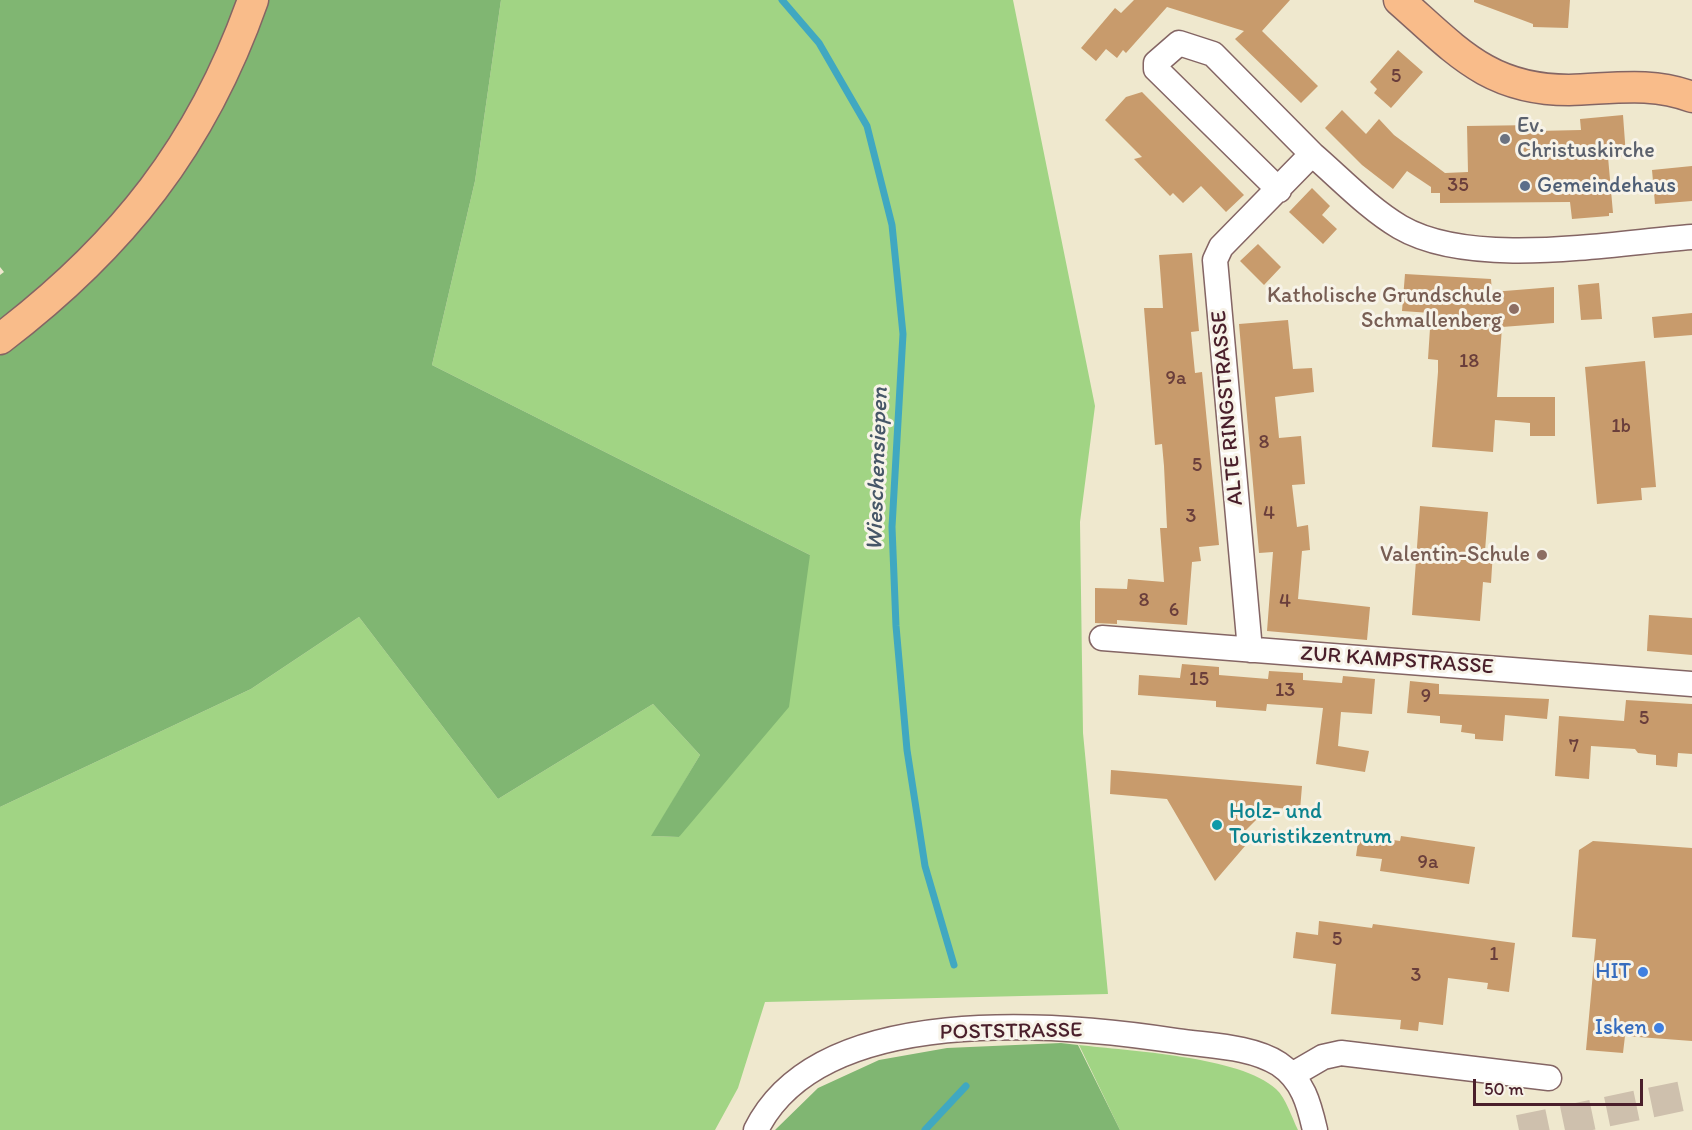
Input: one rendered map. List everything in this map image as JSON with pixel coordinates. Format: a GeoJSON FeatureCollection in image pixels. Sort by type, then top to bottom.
{"type":"FeatureCollection","features":[{"type":"Feature","properties":{"kind":"main road"},"geometry":{"type":"LineString","coordinates":[[0,339],[70,282],[106,248],[154,190],[184,146],[219,84],[253,0]]}},
{"type":"Feature","properties":{"kind":"main road"},"geometry":{"type":"LineString","coordinates":[[1399,0],[1457,50],[1483,70],[1501,80],[1544,88],[1632,86],[1661,88],[1692,96]]}},
{"type":"Feature","properties":{"kind":"street"},"geometry":{"type":"LineString","coordinates":[[1278,190],[1156,69],[1156,63],[1179,43],[1208,51],[1312,154],[1401,227],[1441,242],[1512,251],[1692,237]]}},
{"type":"Feature","properties":{"kind":"street","name":"ALTE RINGSTRASSE"},"geometry":{"type":"LineString","coordinates":[[1250,650],[1215,261],[1221,247],[1312,154]]}},
{"type":"Feature","properties":{"kind":"street","name":"ZUR KAMPSTRASSE"},"geometry":{"type":"LineString","coordinates":[[1102,638],[1692,684]]}},
{"type":"Feature","properties":{"kind":"street","name":"POSTSTRASSE"},"geometry":{"type":"LineString","coordinates":[[756,1130],[785,1092],[819,1066],[836,1056],[877,1041],[923,1034],[1048,1028],[1137,1035],[1260,1055],[1279,1064],[1292,1075],[1304,1091],[1315,1130]]}},
{"type":"Feature","properties":{"kind":"street"},"geometry":{"type":"LineString","coordinates":[[1292,1075],[1332,1054],[1363,1054],[1494,1073],[1549,1078]]}},
{"type":"Feature","properties":{"kind":"green space"},"geometry":{"type":"Polygon","coordinates":[[[0,0],[501,0],[475,181],[432,365],[810,555],[789,707],[679,837],[651,836],[700,755],[653,704],[498,799],[359,617],[251,689],[0,807],[0,275],[4,272],[0,267],[0,0]]]}},
{"type":"Feature","properties":{"kind":"green space"},"geometry":{"type":"Polygon","coordinates":[[[501,0],[1013,0],[1095,406],[1080,522],[1083,733],[1108,994],[765,1002],[738,1088],[715,1130],[0,1130],[0,807],[251,689],[359,617],[498,799],[653,704],[700,755],[652,836],[679,837],[810,555],[432,365],[475,181],[501,0]]]}},
{"type":"Feature","properties":{"kind":"green space"},"geometry":{"type":"Polygon","coordinates":[[[1061,1043],[1078,1045],[1120,1130],[775,1130],[818,1088],[879,1060],[947,1048],[1061,1043]]]}},
{"type":"Feature","properties":{"kind":"green space"},"geometry":{"type":"Polygon","coordinates":[[[1079,1045],[1182,1057],[1237,1069],[1259,1078],[1280,1093],[1298,1130],[1120,1130],[1079,1045]]]}},
{"type":"Feature","properties":{"kind":"building"},"geometry":{"type":"Polygon","coordinates":[[[1134,0],[1290,0],[1262,31],[1318,86],[1301,103],[1235,39],[1244,31],[1167,7],[1126,53],[1123,50],[1117,58],[1106,49],[1096,61],[1081,48],[1115,8],[1121,13],[1134,0]]]}},
{"type":"Feature","properties":{"kind":"building"},"geometry":{"type":"Polygon","coordinates":[[[1474,0],[1570,0],[1568,28],[1533,27],[1533,24],[1474,2],[1474,0]]]}},
{"type":"Feature","properties":{"kind":"building"},"geometry":{"type":"Polygon","coordinates":[[[1398,50],[1423,72],[1391,108],[1374,93],[1377,89],[1370,82],[1398,50]]]}},
{"type":"Feature","properties":{"kind":"building"},"geometry":{"type":"Polygon","coordinates":[[[1142,92],[1244,195],[1226,212],[1201,186],[1183,203],[1173,193],[1170,196],[1134,159],[1142,157],[1105,120],[1126,97],[1142,92]]]}},
{"type":"Feature","properties":{"kind":"building"},"geometry":{"type":"Polygon","coordinates":[[[1342,110],[1366,134],[1379,119],[1394,135],[1445,173],[1468,172],[1467,126],[1536,125],[1536,131],[1581,130],[1580,119],[1623,115],[1626,156],[1608,157],[1613,213],[1609,213],[1609,216],[1572,219],[1570,202],[1440,203],[1440,193],[1431,193],[1431,187],[1407,171],[1393,189],[1362,165],[1325,128],[1342,110]]]}},
{"type":"Feature","properties":{"kind":"building"},"geometry":{"type":"Polygon","coordinates":[[[1692,166],[1692,201],[1655,204],[1652,170],[1692,166]]]}},
{"type":"Feature","properties":{"kind":"building"},"geometry":{"type":"Polygon","coordinates":[[[1312,188],[1330,206],[1322,215],[1337,229],[1323,244],[1289,212],[1312,188]]]}},
{"type":"Feature","properties":{"kind":"building"},"geometry":{"type":"Polygon","coordinates":[[[1258,244],[1281,267],[1264,285],[1240,261],[1258,244]]]}},
{"type":"Feature","properties":{"kind":"building"},"geometry":{"type":"Polygon","coordinates":[[[1192,253],[1199,331],[1191,332],[1195,373],[1202,372],[1219,545],[1199,547],[1201,561],[1192,562],[1187,625],[1117,620],[1117,624],[1095,623],[1095,588],[1127,589],[1128,579],[1164,582],[1160,528],[1167,528],[1164,466],[1162,444],[1155,445],[1144,308],[1163,308],[1159,255],[1192,253]]]}},
{"type":"Feature","properties":{"kind":"building"},"geometry":{"type":"Polygon","coordinates":[[[1405,274],[1491,279],[1492,292],[1554,287],[1554,323],[1502,327],[1497,397],[1555,397],[1555,436],[1530,436],[1530,423],[1495,420],[1493,452],[1432,447],[1438,360],[1428,359],[1431,313],[1402,311],[1405,274]]]}},
{"type":"Feature","properties":{"kind":"building"},"geometry":{"type":"Polygon","coordinates":[[[1599,283],[1602,319],[1581,320],[1578,285],[1599,283]]]}},
{"type":"Feature","properties":{"kind":"building"},"geometry":{"type":"Polygon","coordinates":[[[1692,313],[1692,335],[1654,338],[1652,317],[1692,313]]]}},
{"type":"Feature","properties":{"kind":"building"},"geometry":{"type":"Polygon","coordinates":[[[1288,320],[1293,369],[1312,368],[1314,392],[1275,397],[1279,438],[1301,436],[1305,484],[1292,485],[1297,527],[1308,525],[1310,550],[1302,551],[1298,599],[1370,607],[1367,640],[1267,631],[1273,552],[1259,553],[1239,324],[1288,320]]]}},
{"type":"Feature","properties":{"kind":"building"},"geometry":{"type":"Polygon","coordinates":[[[1645,361],[1656,487],[1641,488],[1642,500],[1597,504],[1585,367],[1645,361]]]}},
{"type":"Feature","properties":{"kind":"building"},"geometry":{"type":"Polygon","coordinates":[[[1420,506],[1488,512],[1485,551],[1493,551],[1491,583],[1483,582],[1480,621],[1412,615],[1420,506]]]}},
{"type":"Feature","properties":{"kind":"building"},"geometry":{"type":"Polygon","coordinates":[[[1649,615],[1692,618],[1692,655],[1647,651],[1649,615]]]}},
{"type":"Feature","properties":{"kind":"building"},"geometry":{"type":"Polygon","coordinates":[[[1182,664],[1219,667],[1219,675],[1268,679],[1269,671],[1303,673],[1303,680],[1342,683],[1343,676],[1375,679],[1372,714],[1341,712],[1338,746],[1369,751],[1365,772],[1316,764],[1323,708],[1267,704],[1266,711],[1216,707],[1216,701],[1138,695],[1139,675],[1180,678],[1182,664]]]}},
{"type":"Feature","properties":{"kind":"building"},"geometry":{"type":"Polygon","coordinates":[[[1410,681],[1439,684],[1439,694],[1549,699],[1547,719],[1505,715],[1503,741],[1475,739],[1475,734],[1461,732],[1462,725],[1440,723],[1440,716],[1407,713],[1410,681]]]}},
{"type":"Feature","properties":{"kind":"building"},"geometry":{"type":"Polygon","coordinates":[[[1626,700],[1692,704],[1692,754],[1678,753],[1677,767],[1656,765],[1656,755],[1638,753],[1635,749],[1591,746],[1589,779],[1555,776],[1559,716],[1624,721],[1626,700]]]}},
{"type":"Feature","properties":{"kind":"building","name":"Holz- und Touristikzentrum"},"geometry":{"type":"Polygon","coordinates":[[[1111,770],[1302,786],[1300,810],[1269,807],[1243,833],[1251,839],[1215,881],[1167,799],[1110,794],[1111,770]]]}},
{"type":"Feature","properties":{"kind":"building"},"geometry":{"type":"Polygon","coordinates":[[[1359,835],[1400,841],[1401,836],[1475,847],[1469,884],[1380,871],[1382,859],[1356,856],[1359,835]]]}},
{"type":"Feature","properties":{"kind":"building","name":"HIT"},"geometry":{"type":"Polygon","coordinates":[[[1593,841],[1692,848],[1692,1041],[1625,1036],[1623,1053],[1586,1050],[1596,939],[1572,937],[1579,850],[1593,841]]]}},
{"type":"Feature","properties":{"kind":"building"},"geometry":{"type":"Polygon","coordinates":[[[1319,921],[1372,928],[1373,924],[1515,943],[1509,992],[1487,989],[1488,983],[1448,978],[1443,1025],[1419,1022],[1418,1031],[1400,1029],[1401,1020],[1331,1014],[1336,964],[1293,958],[1296,932],[1318,935],[1319,921]]]}},
{"type":"Feature","properties":{"kind":"waterway","name":"Wieschensiepen"},"geometry":{"type":"LineString","coordinates":[[782,0],[819,43],[867,126],[892,225],[903,334],[892,527],[896,626],[907,750],[925,866],[954,965]]}},
{"type":"Feature","properties":{"kind":"waterway","name":"Wieschensiepen"},"geometry":{"type":"LineString","coordinates":[[925,1130],[966,1086]]}},
{"type":"Feature","properties":{"kind":"tunnel"},"geometry":{"type":"LineString","coordinates":[[1519,1130],[1692,1094]]}},
{"type":"Feature","properties":{"kind":"place","name":"Ev. Christuskirche"},"geometry":{"type":"Point","coordinates":[1505,139]}},
{"type":"Feature","properties":{"kind":"place","name":"Gemeindehaus"},"geometry":{"type":"Point","coordinates":[1525,186]}},
{"type":"Feature","properties":{"kind":"place","name":"Katholische Grundschule Schmallenberg"},"geometry":{"type":"Point","coordinates":[1514,309]}},
{"type":"Feature","properties":{"kind":"place","name":"Valentin-Schule"},"geometry":{"type":"Point","coordinates":[1542,555]}},
{"type":"Feature","properties":{"kind":"place","name":"Holz- und Touristikzentrum"},"geometry":{"type":"Point","coordinates":[1217,825]}},
{"type":"Feature","properties":{"kind":"place","name":"HIT"},"geometry":{"type":"Point","coordinates":[1643,972]}},
{"type":"Feature","properties":{"kind":"place","name":"Isken"},"geometry":{"type":"Point","coordinates":[1659,1028]}}]}
